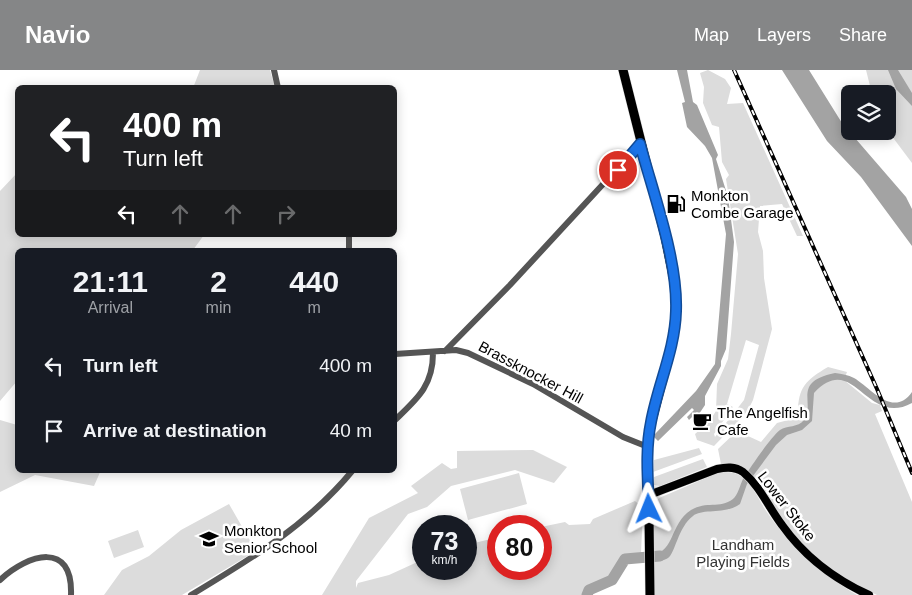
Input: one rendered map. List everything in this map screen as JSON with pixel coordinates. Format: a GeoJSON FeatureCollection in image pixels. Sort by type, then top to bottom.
{"type":"FeatureCollection","features":[{"type":"Feature","properties":{"kind":"highway"},"geometry":{"type":"LineString","coordinates":[[623,70],[640,144],[665,237],[676,300],[671,348],[648,436],[643,445],[649,495],[650,595]]}},
{"type":"Feature","properties":{"kind":"main road","name":"Lower Stoke"},"geometry":{"type":"LineString","coordinates":[[649,495],[703,474],[729,467],[743,473],[751,480],[782,526],[804,551],[839,580],[869,595]]}},
{"type":"Feature","properties":{"kind":"street"},"geometry":{"type":"LineString","coordinates":[[274,70],[277,85]]}},
{"type":"Feature","properties":{"kind":"street"},"geometry":{"type":"LineString","coordinates":[[446,351],[510,285],[640,144]]}},
{"type":"Feature","properties":{"kind":"street","name":"Brassknocker Hill"},"geometry":{"type":"LineString","coordinates":[[397,354],[446,351],[468,353],[533,384],[623,437],[643,445]]}},
{"type":"Feature","properties":{"kind":"street"},"geometry":{"type":"LineString","coordinates":[[397,418],[417,398],[427,383],[433,370],[433,353]]}},
{"type":"Feature","properties":{"kind":"street"},"geometry":{"type":"LineString","coordinates":[[191,595],[259,555],[285,536],[332,495],[350,473]]}},
{"type":"Feature","properties":{"kind":"street"},"geometry":{"type":"LineString","coordinates":[[0,580],[32,559],[43,556],[53,558],[62,561],[69,570],[71,595]]}},
{"type":"Feature","properties":{"kind":"green space"},"geometry":{"type":"Polygon","coordinates":[[[200,70],[270,70],[274,85],[194,85],[200,70]]]}},
{"type":"Feature","properties":{"kind":"green space"},"geometry":{"type":"Polygon","coordinates":[[[708,70],[725,79],[731,88],[727,104],[743,103],[803,236],[797,236],[782,204],[760,206],[758,232],[763,251],[764,278],[772,329],[753,400],[747,412],[714,446],[697,440],[695,434],[709,422],[716,411],[717,384],[728,359],[738,254],[726,179],[729,175],[722,162],[719,127],[712,125],[703,103],[704,87],[700,73],[708,70]],[[746,340],[727,404],[733,407],[714,434],[715,437],[744,400],[759,345],[746,340]]]}},
{"type":"Feature","properties":{"kind":"green space"},"geometry":{"type":"Polygon","coordinates":[[[866,70],[912,70],[912,163],[895,140],[896,85],[870,85],[866,70]]]}},
{"type":"Feature","properties":{"kind":"green space"},"geometry":{"type":"Polygon","coordinates":[[[15,175],[15,237],[203,237],[194,248],[15,248],[15,383],[0,401],[0,191],[15,175]]]}},
{"type":"Feature","properties":{"kind":"green space"},"geometry":{"type":"Polygon","coordinates":[[[828,367],[847,372],[844,380],[872,403],[880,405],[882,411],[875,414],[912,502],[912,595],[877,595],[845,580],[811,553],[786,527],[754,479],[740,466],[721,464],[718,449],[737,431],[761,442],[777,423],[792,419],[798,413],[798,404],[805,385],[814,376],[828,367]]]}},
{"type":"Feature","properties":{"kind":"green space"},"geometry":{"type":"Polygon","coordinates":[[[0,420],[15,424],[15,473],[100,473],[94,486],[35,475],[0,492],[0,420]]]}},
{"type":"Feature","properties":{"kind":"green space"},"geometry":{"type":"Polygon","coordinates":[[[699,448],[702,454],[653,472],[654,460],[699,448]]]}},
{"type":"Feature","properties":{"kind":"green space"},"geometry":{"type":"Polygon","coordinates":[[[533,450],[567,467],[554,483],[515,470],[451,486],[427,507],[408,514],[356,581],[356,588],[358,583],[389,575],[412,564],[412,580],[477,580],[477,542],[487,540],[487,580],[552,580],[552,525],[565,522],[569,525],[590,524],[593,519],[635,501],[643,508],[641,553],[620,558],[608,578],[589,587],[582,595],[322,595],[369,518],[418,493],[411,486],[442,463],[451,469],[457,468],[457,451],[533,450]]]}},
{"type":"Feature","properties":{"kind":"green space"},"geometry":{"type":"Polygon","coordinates":[[[703,459],[707,467],[660,486],[654,485],[654,477],[703,459]]]}},
{"type":"Feature","properties":{"kind":"green space","name":"Landham Playing Fields"},"geometry":{"type":"Polygon","coordinates":[[[720,472],[735,473],[749,483],[765,510],[787,538],[832,579],[857,595],[654,595],[654,505],[659,498],[720,472]]]}},
{"type":"Feature","properties":{"kind":"green space"},"geometry":{"type":"Polygon","coordinates":[[[519,473],[527,504],[477,518],[477,515],[467,515],[460,489],[519,473]]]}},
{"type":"Feature","properties":{"kind":"green space"},"geometry":{"type":"Polygon","coordinates":[[[229,504],[256,551],[182,595],[104,595],[122,570],[149,556],[181,530],[229,504]]]}},
{"type":"Feature","properties":{"kind":"green space"},"geometry":{"type":"Polygon","coordinates":[[[138,530],[144,547],[114,558],[108,541],[138,530]]]}},
{"type":"Feature","properties":{"kind":"shaded area"},"geometry":{"type":"Polygon","coordinates":[[[677,70],[687,70],[693,102],[697,105],[718,155],[716,159],[728,197],[734,242],[726,349],[721,366],[705,396],[705,405],[699,414],[697,412],[689,420],[687,417],[694,410],[692,408],[658,441],[654,437],[655,434],[696,391],[715,364],[726,234],[712,158],[705,146],[687,127],[682,103],[685,102],[677,70]]]}},
{"type":"Feature","properties":{"kind":"shaded area"},"geometry":{"type":"Polygon","coordinates":[[[782,70],[809,70],[841,121],[841,140],[857,140],[906,197],[912,209],[912,246],[861,177],[827,141],[782,70]]]}},
{"type":"Feature","properties":{"kind":"shaded area"},"geometry":{"type":"Polygon","coordinates":[[[888,70],[898,70],[912,93],[912,106],[896,89],[896,85],[888,70]]]}},
{"type":"Feature","properties":{"kind":"shaded area"},"geometry":{"type":"Polygon","coordinates":[[[835,373],[854,378],[874,394],[890,402],[905,400],[912,392],[912,403],[896,408],[883,406],[850,384],[840,380],[828,382],[814,393],[812,421],[802,430],[787,435],[776,445],[747,484],[740,504],[728,509],[702,512],[693,516],[680,533],[668,558],[650,561],[649,555],[657,554],[663,550],[681,519],[687,513],[699,506],[722,504],[735,497],[746,474],[776,434],[783,428],[802,423],[807,413],[809,387],[813,382],[835,373]]]}},
{"type":"Feature","properties":{"kind":"waterway"},"geometry":{"type":"LineString","coordinates":[[587,595],[589,590],[612,580],[625,559],[660,556]]}},
{"type":"Feature","properties":{"kind":"railway"},"geometry":{"type":"LineString","coordinates":[[734,70],[877,389],[912,473]]}},
{"type":"Feature","properties":{"kind":"place","name":"Monkton Combe Garage"},"geometry":{"type":"Point","coordinates":[676,204]}},
{"type":"Feature","properties":{"kind":"place","name":"The Angelfish Cafe"},"geometry":{"type":"Point","coordinates":[702,421]}},
{"type":"Feature","properties":{"kind":"place","name":"Monkton Senior School"},"geometry":{"type":"Point","coordinates":[209,539]}},
{"type":"Feature","properties":{"kind":"route"},"geometry":{"type":"LineString","coordinates":[[618,170],[640,144],[665,237],[676,291],[676,320],[671,348],[648,436],[649,509]]}}]}
